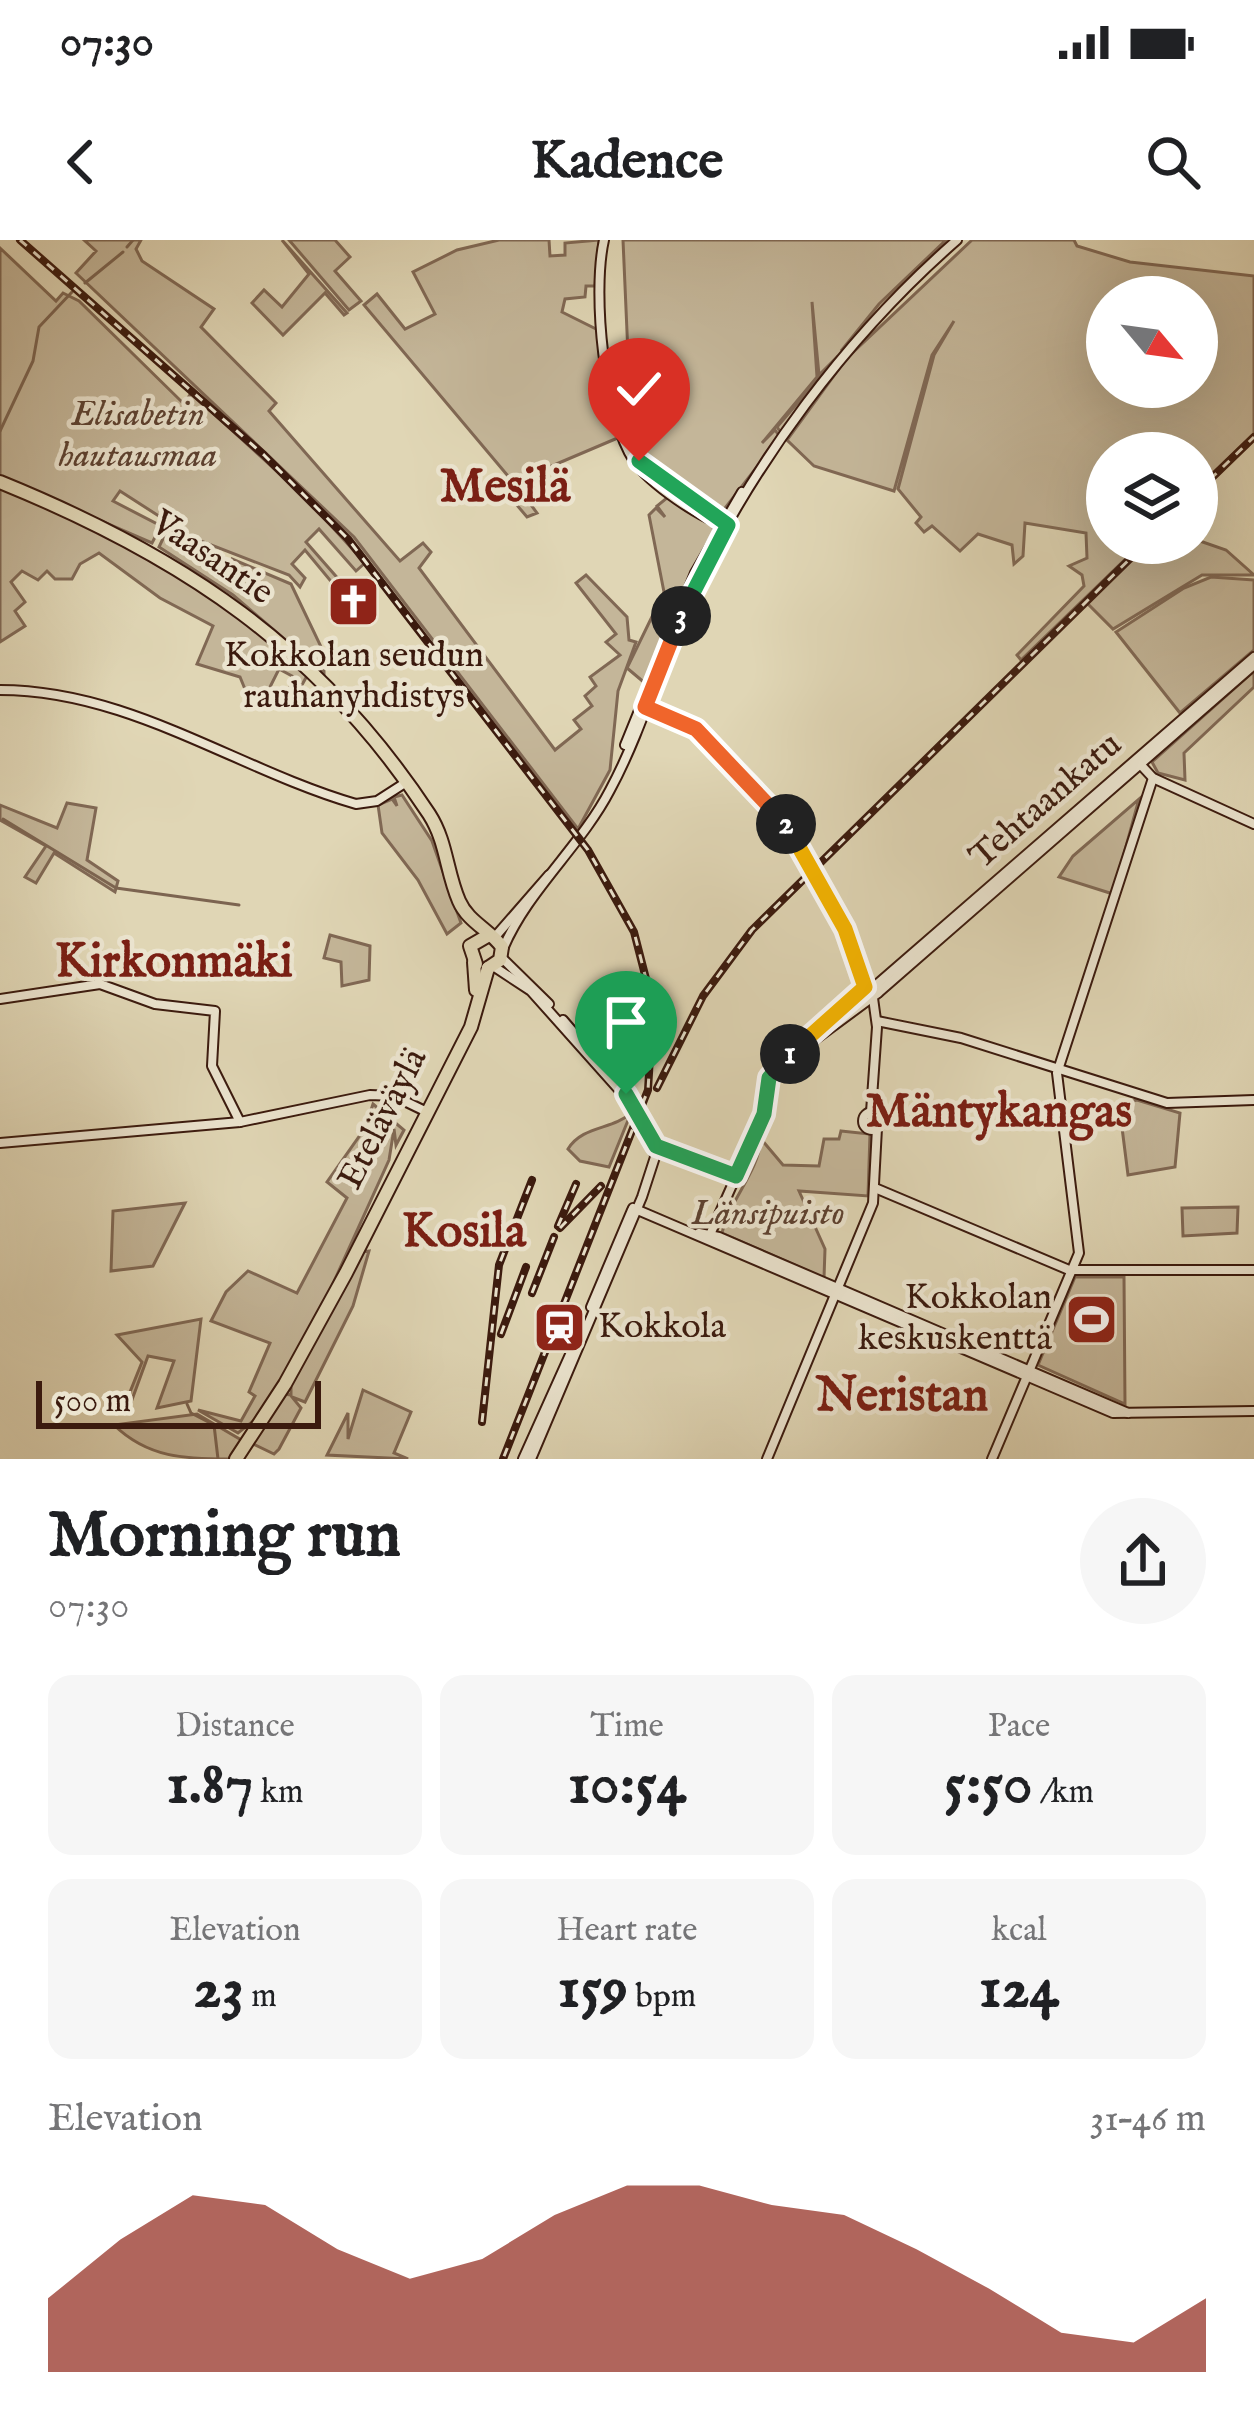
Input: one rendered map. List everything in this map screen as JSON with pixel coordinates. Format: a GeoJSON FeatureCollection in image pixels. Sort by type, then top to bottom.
{"type":"FeatureCollection","features":[{"type":"Feature","properties":{"kind":"highway","name":"Vaasantie"},"geometry":{"type":"LineString","coordinates":[[0,482],[102,524],[204,583],[295,656],[361,727],[441,835],[460,902],[487,944]]}},
{"type":"Feature","properties":{"kind":"highway"},"geometry":{"type":"LineString","coordinates":[[474,968],[487,944]]}},
{"type":"Feature","properties":{"kind":"highway","name":"Eteläväylä"},"geometry":{"type":"LineString","coordinates":[[236,1459],[330,1300],[422,1109],[467,1022],[476,994],[470,949],[487,944],[470,1028],[422,1109]]}},
{"type":"Feature","properties":{"kind":"main road"},"geometry":{"type":"LineString","coordinates":[[604,240],[597,309],[628,447],[647,467],[724,523]]}},
{"type":"Feature","properties":{"kind":"main road"},"geometry":{"type":"LineString","coordinates":[[487,944],[513,927],[601,808],[682,600],[724,523],[882,314],[961,240]]}},
{"type":"Feature","properties":{"kind":"main road","name":"Tehtaankatu"},"geometry":{"type":"LineString","coordinates":[[709,1238],[764,1114],[769,1078],[785,1061],[1254,661]]}},
{"type":"Feature","properties":{"kind":"main road"},"geometry":{"type":"LineString","coordinates":[[0,690],[51,692],[104,704],[356,804],[377,801],[404,784]]}},
{"type":"Feature","properties":{"kind":"main road"},"geometry":{"type":"LineString","coordinates":[[642,709],[699,734],[775,810],[849,927],[877,1022],[871,1112],[880,1118],[875,1188],[767,1459]]}},
{"type":"Feature","properties":{"kind":"main road"},"geometry":{"type":"LineString","coordinates":[[1138,761],[1154,778],[1254,824]]}},
{"type":"Feature","properties":{"kind":"main road"},"geometry":{"type":"LineString","coordinates":[[992,1459],[1080,1244],[1058,1068],[1154,778]]}},
{"type":"Feature","properties":{"kind":"main road"},"geometry":{"type":"LineString","coordinates":[[487,944],[571,852]]}},
{"type":"Feature","properties":{"kind":"main road"},"geometry":{"type":"LineString","coordinates":[[487,944],[493,929],[508,923]]}},
{"type":"Feature","properties":{"kind":"main road","name":"Vaasantie"},"geometry":{"type":"LineString","coordinates":[[487,944],[532,984],[630,1102],[652,1132],[656,1146]]}},
{"type":"Feature","properties":{"kind":"main road"},"geometry":{"type":"LineString","coordinates":[[0,999],[95,984],[117,986],[163,1006],[215,1011],[212,1066],[240,1122]]}},
{"type":"Feature","properties":{"kind":"main road"},"geometry":{"type":"LineString","coordinates":[[877,1022],[958,1037],[1167,1103],[1254,1100]]}},
{"type":"Feature","properties":{"kind":"main road"},"geometry":{"type":"LineString","coordinates":[[0,1143],[240,1122],[370,1095],[394,1096],[422,1109]]}},
{"type":"Feature","properties":{"kind":"main road"},"geometry":{"type":"LineString","coordinates":[[527,1459],[644,1188],[656,1146],[736,1176]]}},
{"type":"Feature","properties":{"kind":"main road"},"geometry":{"type":"LineString","coordinates":[[875,1188],[1072,1270],[1254,1270]]}},
{"type":"Feature","properties":{"kind":"main road"},"geometry":{"type":"LineString","coordinates":[[635,1209],[1113,1414],[1254,1412]]}},
{"type":"Feature","properties":{"kind":"green space"},"geometry":{"type":"Polygon","coordinates":[[[84,240],[141,240],[136,249],[142,261],[214,309],[201,327],[276,403],[269,411],[400,561],[423,543],[431,552],[419,568],[555,750],[581,729],[574,720],[592,706],[585,696],[596,686],[590,677],[620,655],[606,642],[616,634],[576,583],[586,575],[627,617],[629,640],[636,642],[618,691],[610,770],[578,829],[354,537],[76,273],[96,251],[84,240]]]}},
{"type":"Feature","properties":{"kind":"green space"},"geometry":{"type":"Polygon","coordinates":[[[282,240],[347,313],[325,293],[283,335],[252,303],[264,290],[282,307],[309,274],[282,240]]]}},
{"type":"Feature","properties":{"kind":"green space"},"geometry":{"type":"Polygon","coordinates":[[[289,240],[335,240],[350,257],[335,271],[361,301],[349,310],[289,240]]]}},
{"type":"Feature","properties":{"kind":"green space"},"geometry":{"type":"Polygon","coordinates":[[[499,240],[549,240],[550,256],[565,255],[565,243],[599,240],[595,286],[586,286],[585,297],[565,299],[562,312],[598,330],[620,437],[514,482],[537,513],[527,517],[505,491],[513,482],[364,305],[377,294],[405,329],[435,314],[413,272],[457,250],[499,240]]]}},
{"type":"Feature","properties":{"kind":"green space"},"geometry":{"type":"Polygon","coordinates":[[[623,240],[946,240],[879,304],[841,351],[905,288],[782,434],[777,427],[838,356],[819,375],[812,302],[817,377],[762,443],[775,430],[780,437],[722,512],[651,468],[632,446],[623,240]]]}},
{"type":"Feature","properties":{"kind":"green space"},"geometry":{"type":"Polygon","coordinates":[[[972,240],[1074,240],[1077,246],[1130,262],[1254,276],[1254,434],[1218,469],[1218,432],[1086,432],[1086,533],[1025,523],[1023,556],[1014,564],[1012,545],[978,534],[960,551],[932,526],[924,532],[916,523],[921,517],[898,489],[934,355],[954,321],[932,355],[894,491],[814,466],[787,440],[846,359],[972,240]]]}},
{"type":"Feature","properties":{"kind":"green space","name":"Elisabetin hautausmaa"},"geometry":{"type":"Polygon","coordinates":[[[0,248],[56,301],[63,293],[79,301],[184,404],[191,393],[304,496],[365,563],[356,571],[319,529],[306,542],[341,582],[334,585],[305,550],[292,564],[305,578],[300,587],[289,575],[193,538],[120,491],[113,501],[161,526],[152,543],[0,477],[0,248]]]}},
{"type":"Feature","properties":{"kind":"green space"},"geometry":{"type":"Polygon","coordinates":[[[0,485],[79,519],[196,582],[308,674],[298,692],[289,692],[292,676],[279,669],[267,693],[247,694],[240,677],[197,664],[213,626],[160,598],[99,553],[80,564],[72,579],[55,579],[47,571],[38,580],[22,571],[11,582],[25,602],[15,611],[25,626],[0,642],[0,485]]]}},
{"type":"Feature","properties":{"kind":"green space"},"geometry":{"type":"Polygon","coordinates":[[[668,497],[712,522],[714,532],[646,684],[627,668],[664,592],[649,515],[656,508],[665,517],[657,506],[668,497]]]}},
{"type":"Feature","properties":{"kind":"green space"},"geometry":{"type":"Polygon","coordinates":[[[167,530],[200,546],[195,560],[227,570],[232,559],[291,584],[324,653],[324,673],[233,595],[159,547],[167,530]]]}},
{"type":"Feature","properties":{"kind":"green space"},"geometry":{"type":"Polygon","coordinates":[[[1218,547],[1254,575],[1202,575],[1113,629],[1087,603],[1127,564],[1218,564],[1218,547]]]}},
{"type":"Feature","properties":{"kind":"green space"},"geometry":{"type":"Polygon","coordinates":[[[1086,558],[1086,564],[1120,564],[1021,660],[1017,655],[1084,586],[1082,575],[1069,566],[1086,558]]]}},
{"type":"Feature","properties":{"kind":"green space"},"geometry":{"type":"Polygon","coordinates":[[[1211,577],[1254,580],[1254,650],[1180,713],[1116,632],[1184,588],[1211,577]]]}},
{"type":"Feature","properties":{"kind":"green space"},"geometry":{"type":"Polygon","coordinates":[[[1254,671],[1254,687],[1184,753],[1185,780],[1158,773],[1152,762],[1254,671]]]}},
{"type":"Feature","properties":{"kind":"green space"},"geometry":{"type":"Polygon","coordinates":[[[402,795],[432,841],[461,923],[447,934],[418,880],[382,833],[378,805],[392,799],[397,806],[394,797],[402,795]]]}},
{"type":"Feature","properties":{"kind":"green space"},"geometry":{"type":"Polygon","coordinates":[[[1139,799],[1113,894],[1059,877],[1073,856],[1139,799]]]}},
{"type":"Feature","properties":{"kind":"green space"},"geometry":{"type":"Polygon","coordinates":[[[67,803],[96,808],[87,860],[118,881],[115,892],[54,853],[36,883],[25,877],[46,846],[0,820],[0,805],[57,828],[67,803]]]}},
{"type":"Feature","properties":{"kind":"green space"},"geometry":{"type":"Polygon","coordinates":[[[330,935],[370,946],[369,980],[342,986],[341,962],[324,958],[330,935]]]}},
{"type":"Feature","properties":{"kind":"green space"},"geometry":{"type":"Polygon","coordinates":[[[644,973],[650,1051],[640,1067],[615,1066],[597,1048],[630,1008],[644,973]]]}},
{"type":"Feature","properties":{"kind":"green space"},"geometry":{"type":"Polygon","coordinates":[[[1137,1100],[1180,1113],[1175,1167],[1128,1175],[1119,1104],[1137,1100]]]}},
{"type":"Feature","properties":{"kind":"green space"},"geometry":{"type":"Polygon","coordinates":[[[373,1104],[404,1130],[396,1145],[394,1129],[389,1160],[326,1299],[261,1415],[238,1433],[198,1410],[241,1421],[255,1396],[249,1392],[270,1343],[211,1321],[226,1292],[248,1271],[297,1293],[347,1198],[327,1182],[365,1128],[373,1104]]]}},
{"type":"Feature","properties":{"kind":"green space"},"geometry":{"type":"Polygon","coordinates":[[[631,1113],[609,1167],[580,1161],[568,1149],[582,1136],[631,1113]]]}},
{"type":"Feature","properties":{"kind":"green space","name":"Länsipuisto"},"geometry":{"type":"Polygon","coordinates":[[[841,1131],[870,1134],[868,1196],[799,1191],[825,1249],[824,1278],[722,1233],[755,1163],[761,1139],[783,1165],[819,1166],[824,1139],[839,1139],[841,1131]]]}},
{"type":"Feature","properties":{"kind":"green space"},"geometry":{"type":"Polygon","coordinates":[[[185,1203],[153,1266],[111,1271],[113,1211],[185,1203]]]}},
{"type":"Feature","properties":{"kind":"green space"},"geometry":{"type":"Polygon","coordinates":[[[1238,1207],[1237,1233],[1183,1236],[1182,1208],[1238,1207]]]}},
{"type":"Feature","properties":{"kind":"green space"},"geometry":{"type":"Polygon","coordinates":[[[369,1251],[353,1306],[305,1402],[292,1397],[301,1408],[279,1449],[274,1454],[251,1443],[284,1394],[291,1395],[291,1382],[362,1252],[369,1251]]]}},
{"type":"Feature","properties":{"kind":"green space","name":"Kokkolan keskuskenttä"},"geometry":{"type":"Polygon","coordinates":[[[1075,1277],[1124,1277],[1125,1404],[1038,1365],[1075,1277]]]}},
{"type":"Feature","properties":{"kind":"green space"},"geometry":{"type":"Polygon","coordinates":[[[201,1319],[191,1401],[157,1408],[174,1361],[148,1356],[129,1408],[126,1402],[142,1362],[117,1335],[201,1319]]]}},
{"type":"Feature","properties":{"kind":"green space"},"geometry":{"type":"Polygon","coordinates":[[[363,1390],[411,1412],[394,1453],[408,1459],[327,1455],[348,1413],[348,1439],[363,1390]]]}},
{"type":"Feature","properties":{"kind":"green space"},"geometry":{"type":"Polygon","coordinates":[[[197,1414],[243,1441],[230,1459],[182,1457],[154,1450],[114,1425],[197,1414]]]}},
{"type":"Feature","properties":{"kind":"waterway"},"geometry":{"type":"LineString","coordinates":[[127,247],[133,240]]}},
{"type":"Feature","properties":{"kind":"waterway"},"geometry":{"type":"LineString","coordinates":[[85,283],[123,252]]}},
{"type":"Feature","properties":{"kind":"waterway"},"geometry":{"type":"LineString","coordinates":[[0,431],[33,361],[39,327],[72,292]]}},
{"type":"Feature","properties":{"kind":"waterway"},"geometry":{"type":"LineString","coordinates":[[3,819],[116,888],[239,905]]}},
{"type":"Feature","properties":{"kind":"waterway"},"geometry":{"type":"LineString","coordinates":[[187,1404],[191,1413],[214,1425],[218,1459]]}},
{"type":"Feature","properties":{"kind":"railway"},"geometry":{"type":"LineString","coordinates":[[20,240],[264,455],[348,539],[588,850],[634,932],[653,1006],[648,1090],[503,1459]]}},
{"type":"Feature","properties":{"kind":"railway"},"geometry":{"type":"LineString","coordinates":[[1218,472],[1254,437]]}},
{"type":"Feature","properties":{"kind":"railway"},"geometry":{"type":"LineString","coordinates":[[657,1088],[703,996],[752,930],[1125,564]]}},
{"type":"Feature","properties":{"kind":"railway"},"geometry":{"type":"LineString","coordinates":[[482,1422],[499,1265],[532,1180]]}},
{"type":"Feature","properties":{"kind":"railway"},"geometry":{"type":"LineString","coordinates":[[558,1226],[576,1184]]}},
{"type":"Feature","properties":{"kind":"railway"},"geometry":{"type":"LineString","coordinates":[[560,1228],[601,1186]]}},
{"type":"Feature","properties":{"kind":"railway"},"geometry":{"type":"LineString","coordinates":[[532,1293],[554,1237]]}},
{"type":"Feature","properties":{"kind":"railway"},"geometry":{"type":"LineString","coordinates":[[501,1334],[526,1267]]}},
{"type":"Feature","properties":{"kind":"place","name":"Kokkolan seudun rauhanyhdistys"},"geometry":{"type":"Point","coordinates":[354,601]}},
{"type":"Feature","properties":{"kind":"place","name":"Kokkolan keskuskenttä"},"geometry":{"type":"Point","coordinates":[1091,1319]}},
{"type":"Feature","properties":{"kind":"place","name":"Kokkola"},"geometry":{"type":"Point","coordinates":[559,1327]}},
{"type":"Feature","properties":{"kind":"district","name":"Mesilä"},"geometry":{"type":"Point","coordinates":[505,488]}},
{"type":"Feature","properties":{"kind":"district","name":"Kirkonmäki"},"geometry":{"type":"Point","coordinates":[174,963]}},
{"type":"Feature","properties":{"kind":"district","name":"Mäntykangas"},"geometry":{"type":"Point","coordinates":[999,1113]}},
{"type":"Feature","properties":{"kind":"district","name":"Kosila"},"geometry":{"type":"Point","coordinates":[464,1233]}},
{"type":"Feature","properties":{"kind":"district","name":"Neristan"},"geometry":{"type":"Point","coordinates":[902,1397]}},
{"type":"Feature","properties":{"kind":"route"},"geometry":{"type":"LineString","coordinates":[[626,1094],[656,1146],[669,1147],[736,1176],[764,1114],[770,1075],[865,987],[845,929],[783,820],[696,729],[645,707],[700,575],[728,525],[639,461]]}}]}
